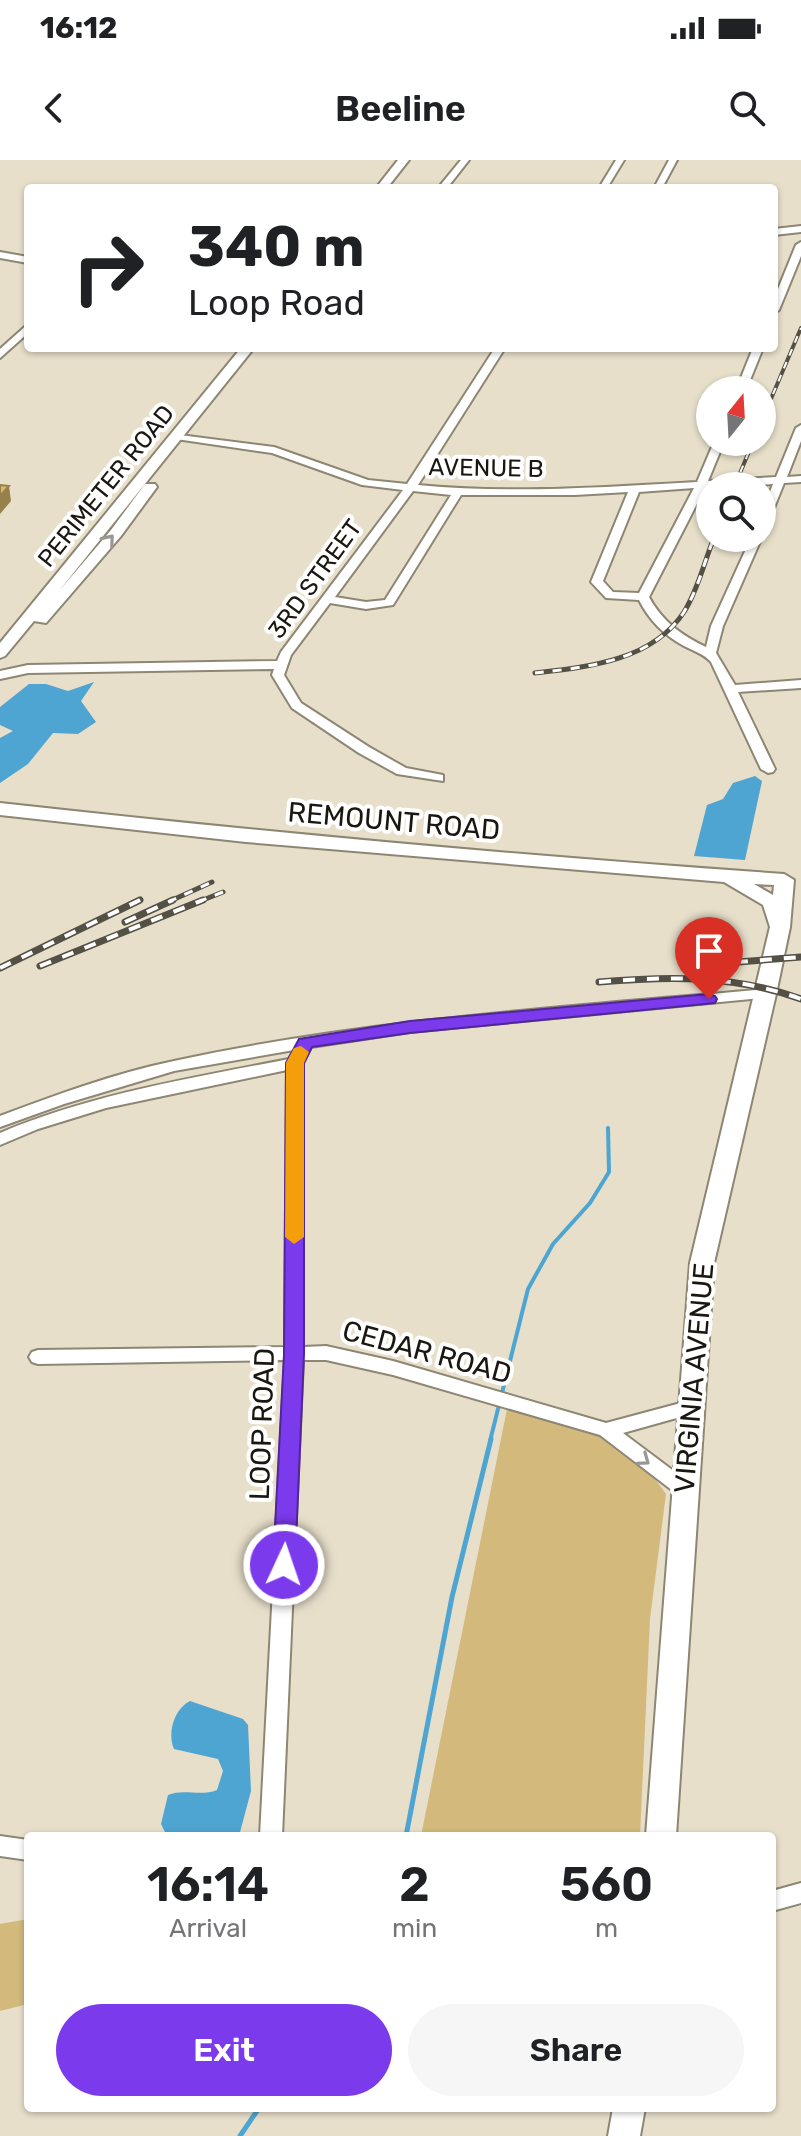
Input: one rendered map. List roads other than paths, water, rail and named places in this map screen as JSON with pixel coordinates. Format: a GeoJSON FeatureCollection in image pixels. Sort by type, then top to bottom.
{"type":"FeatureCollection","features":[{"type":"Feature","properties":{"kind":"main road","name":"REMOUNT ROAD"},"geometry":{"type":"LineString","coordinates":[[0,809],[567,865],[791,880]]}},
{"type":"Feature","properties":{"kind":"main road"},"geometry":{"type":"LineString","coordinates":[[723,874],[771,902],[779,923]]}},
{"type":"Feature","properties":{"kind":"main road","name":"VIRGINIA AVENUE"},"geometry":{"type":"LineString","coordinates":[[661,1832],[702,1263],[766,994],[779,923],[786,920],[791,880]]}},
{"type":"Feature","properties":{"kind":"main road"},"geometry":{"type":"LineString","coordinates":[[624,2136],[628,2112]]}},
{"type":"Feature","properties":{"kind":"street"},"geometry":{"type":"LineString","coordinates":[[384,184],[404,160]]}},
{"type":"Feature","properties":{"kind":"street"},"geometry":{"type":"LineString","coordinates":[[445,184],[465,160]]}},
{"type":"Feature","properties":{"kind":"street"},"geometry":{"type":"LineString","coordinates":[[605,184],[620,160]]}},
{"type":"Feature","properties":{"kind":"street"},"geometry":{"type":"LineString","coordinates":[[660,184],[673,160]]}},
{"type":"Feature","properties":{"kind":"street"},"geometry":{"type":"LineString","coordinates":[[778,232],[801,229]]}},
{"type":"Feature","properties":{"kind":"street"},"geometry":{"type":"LineString","coordinates":[[778,300],[801,245]]}},
{"type":"Feature","properties":{"kind":"street"},"geometry":{"type":"LineString","coordinates":[[0,255],[24,259]]}},
{"type":"Feature","properties":{"kind":"street"},"geometry":{"type":"LineString","coordinates":[[0,355],[24,331]]}},
{"type":"Feature","properties":{"kind":"street"},"geometry":{"type":"LineString","coordinates":[[0,659],[50,611],[91,562],[182,436],[208,408],[216,387],[245,352]]}},
{"type":"Feature","properties":{"kind":"street","name":"3RD STREET"},"geometry":{"type":"LineString","coordinates":[[438,778],[402,771],[296,705],[278,675],[285,655],[410,488],[497,352]]}},
{"type":"Feature","properties":{"kind":"street"},"geometry":{"type":"LineString","coordinates":[[747,376],[756,352]]}},
{"type":"Feature","properties":{"kind":"street"},"geometry":{"type":"LineString","coordinates":[[776,494],[801,428]]}},
{"type":"Feature","properties":{"kind":"street","name":"AVENUE B"},"geometry":{"type":"LineString","coordinates":[[182,436],[274,450],[366,483],[410,488],[458,492],[696,485]]}},
{"type":"Feature","properties":{"kind":"street","name":"PERIMETER ROAD"},"geometry":{"type":"LineString","coordinates":[[0,653],[73,561],[182,436]]}},
{"type":"Feature","properties":{"kind":"street","name":"AVENUE B"},"geometry":{"type":"LineString","coordinates":[[776,481],[801,479]]}},
{"type":"Feature","properties":{"kind":"street"},"geometry":{"type":"LineString","coordinates":[[635,489],[597,582],[610,595],[643,597]]}},
{"type":"Feature","properties":{"kind":"street"},"geometry":{"type":"LineString","coordinates":[[328,599],[360,605],[389,602],[458,492]]}},
{"type":"Feature","properties":{"kind":"street"},"geometry":{"type":"LineString","coordinates":[[643,597],[696,495]]}},
{"type":"Feature","properties":{"kind":"street"},"geometry":{"type":"LineString","coordinates":[[710,653],[717,626],[751,552]]}},
{"type":"Feature","properties":{"kind":"street"},"geometry":{"type":"LineString","coordinates":[[73,561],[91,562]]}},
{"type":"Feature","properties":{"kind":"street"},"geometry":{"type":"LineString","coordinates":[[643,597],[651,615],[668,631],[710,653],[717,661],[768,769]]}},
{"type":"Feature","properties":{"kind":"street"},"geometry":{"type":"LineString","coordinates":[[0,675],[28,669],[281,665]]}},
{"type":"Feature","properties":{"kind":"street"},"geometry":{"type":"LineString","coordinates":[[731,689],[801,684]]}},
{"type":"Feature","properties":{"kind":"street"},"geometry":{"type":"LineString","coordinates":[[0,1122],[58,1100],[173,1066],[305,1043],[410,1027],[766,994]]}},
{"type":"Feature","properties":{"kind":"street","name":"LOOP ROAD"},"geometry":{"type":"LineString","coordinates":[[271,1832],[294,1354],[295,1063],[305,1043]]}},
{"type":"Feature","properties":{"kind":"street"},"geometry":{"type":"LineString","coordinates":[[0,1139],[24,1128],[147,1094],[295,1063]]}},
{"type":"Feature","properties":{"kind":"street","name":"CEDAR ROAD"},"geometry":{"type":"LineString","coordinates":[[38,1357],[326,1353],[393,1368],[606,1430],[684,1489]]}},
{"type":"Feature","properties":{"kind":"street"},"geometry":{"type":"LineString","coordinates":[[606,1430],[692,1407]]}},
{"type":"Feature","properties":{"kind":"street"},"geometry":{"type":"LineString","coordinates":[[0,1846],[24,1849]]}},
{"type":"Feature","properties":{"kind":"water"},"geometry":{"type":"Polygon","coordinates":[[[94,682],[81,701],[96,722],[78,734],[53,733],[28,764],[0,783],[0,738],[13,731],[0,725],[0,707],[29,684],[46,684],[68,691],[94,682]]]}},
{"type":"Feature","properties":{"kind":"water"},"geometry":{"type":"Polygon","coordinates":[[[755,776],[762,781],[745,860],[694,856],[707,805],[723,799],[733,783],[755,776]]]}},
{"type":"Feature","properties":{"kind":"water"},"geometry":{"type":"Polygon","coordinates":[[[190,1701],[243,1719],[248,1725],[251,1791],[240,1832],[165,1832],[161,1824],[168,1795],[217,1790],[223,1771],[218,1759],[174,1749],[171,1736],[173,1722],[190,1701]]]}},
{"type":"Feature","properties":{"kind":"waterway"},"geometry":{"type":"LineString","coordinates":[[490,1441],[528,1289],[553,1244],[590,1203],[609,1172],[608,1128]]}},
{"type":"Feature","properties":{"kind":"waterway"},"geometry":{"type":"LineString","coordinates":[[407,1832],[452,1597],[491,1439]]}},
{"type":"Feature","properties":{"kind":"waterway"},"geometry":{"type":"LineString","coordinates":[[240,2136],[256,2112]]}},
{"type":"Feature","properties":{"kind":"railway"},"geometry":{"type":"LineString","coordinates":[[776,387],[801,328]]}},
{"type":"Feature","properties":{"kind":"railway"},"geometry":{"type":"LineString","coordinates":[[740,472],[747,456]]}},
{"type":"Feature","properties":{"kind":"railway"},"geometry":{"type":"LineString","coordinates":[[535,673],[617,659],[655,641],[684,612],[709,552]]}},
{"type":"Feature","properties":{"kind":"railway"},"geometry":{"type":"LineString","coordinates":[[168,902],[212,882]]}},
{"type":"Feature","properties":{"kind":"railway"},"geometry":{"type":"LineString","coordinates":[[203,900],[223,892]]}},
{"type":"Feature","properties":{"kind":"railway"},"geometry":{"type":"LineString","coordinates":[[0,968],[140,900],[136,902]]}},
{"type":"Feature","properties":{"kind":"railway"},"geometry":{"type":"LineString","coordinates":[[125,922],[173,900]]}},
{"type":"Feature","properties":{"kind":"railway"},"geometry":{"type":"LineString","coordinates":[[40,966],[203,900]]}},
{"type":"Feature","properties":{"kind":"railway"},"geometry":{"type":"LineString","coordinates":[[198,902],[203,900]]}},
{"type":"Feature","properties":{"kind":"railway"},"geometry":{"type":"LineString","coordinates":[[712,964],[801,957]]}},
{"type":"Feature","properties":{"kind":"railway"},"geometry":{"type":"LineString","coordinates":[[599,982],[651,979],[726,981],[801,999]]}}]}
